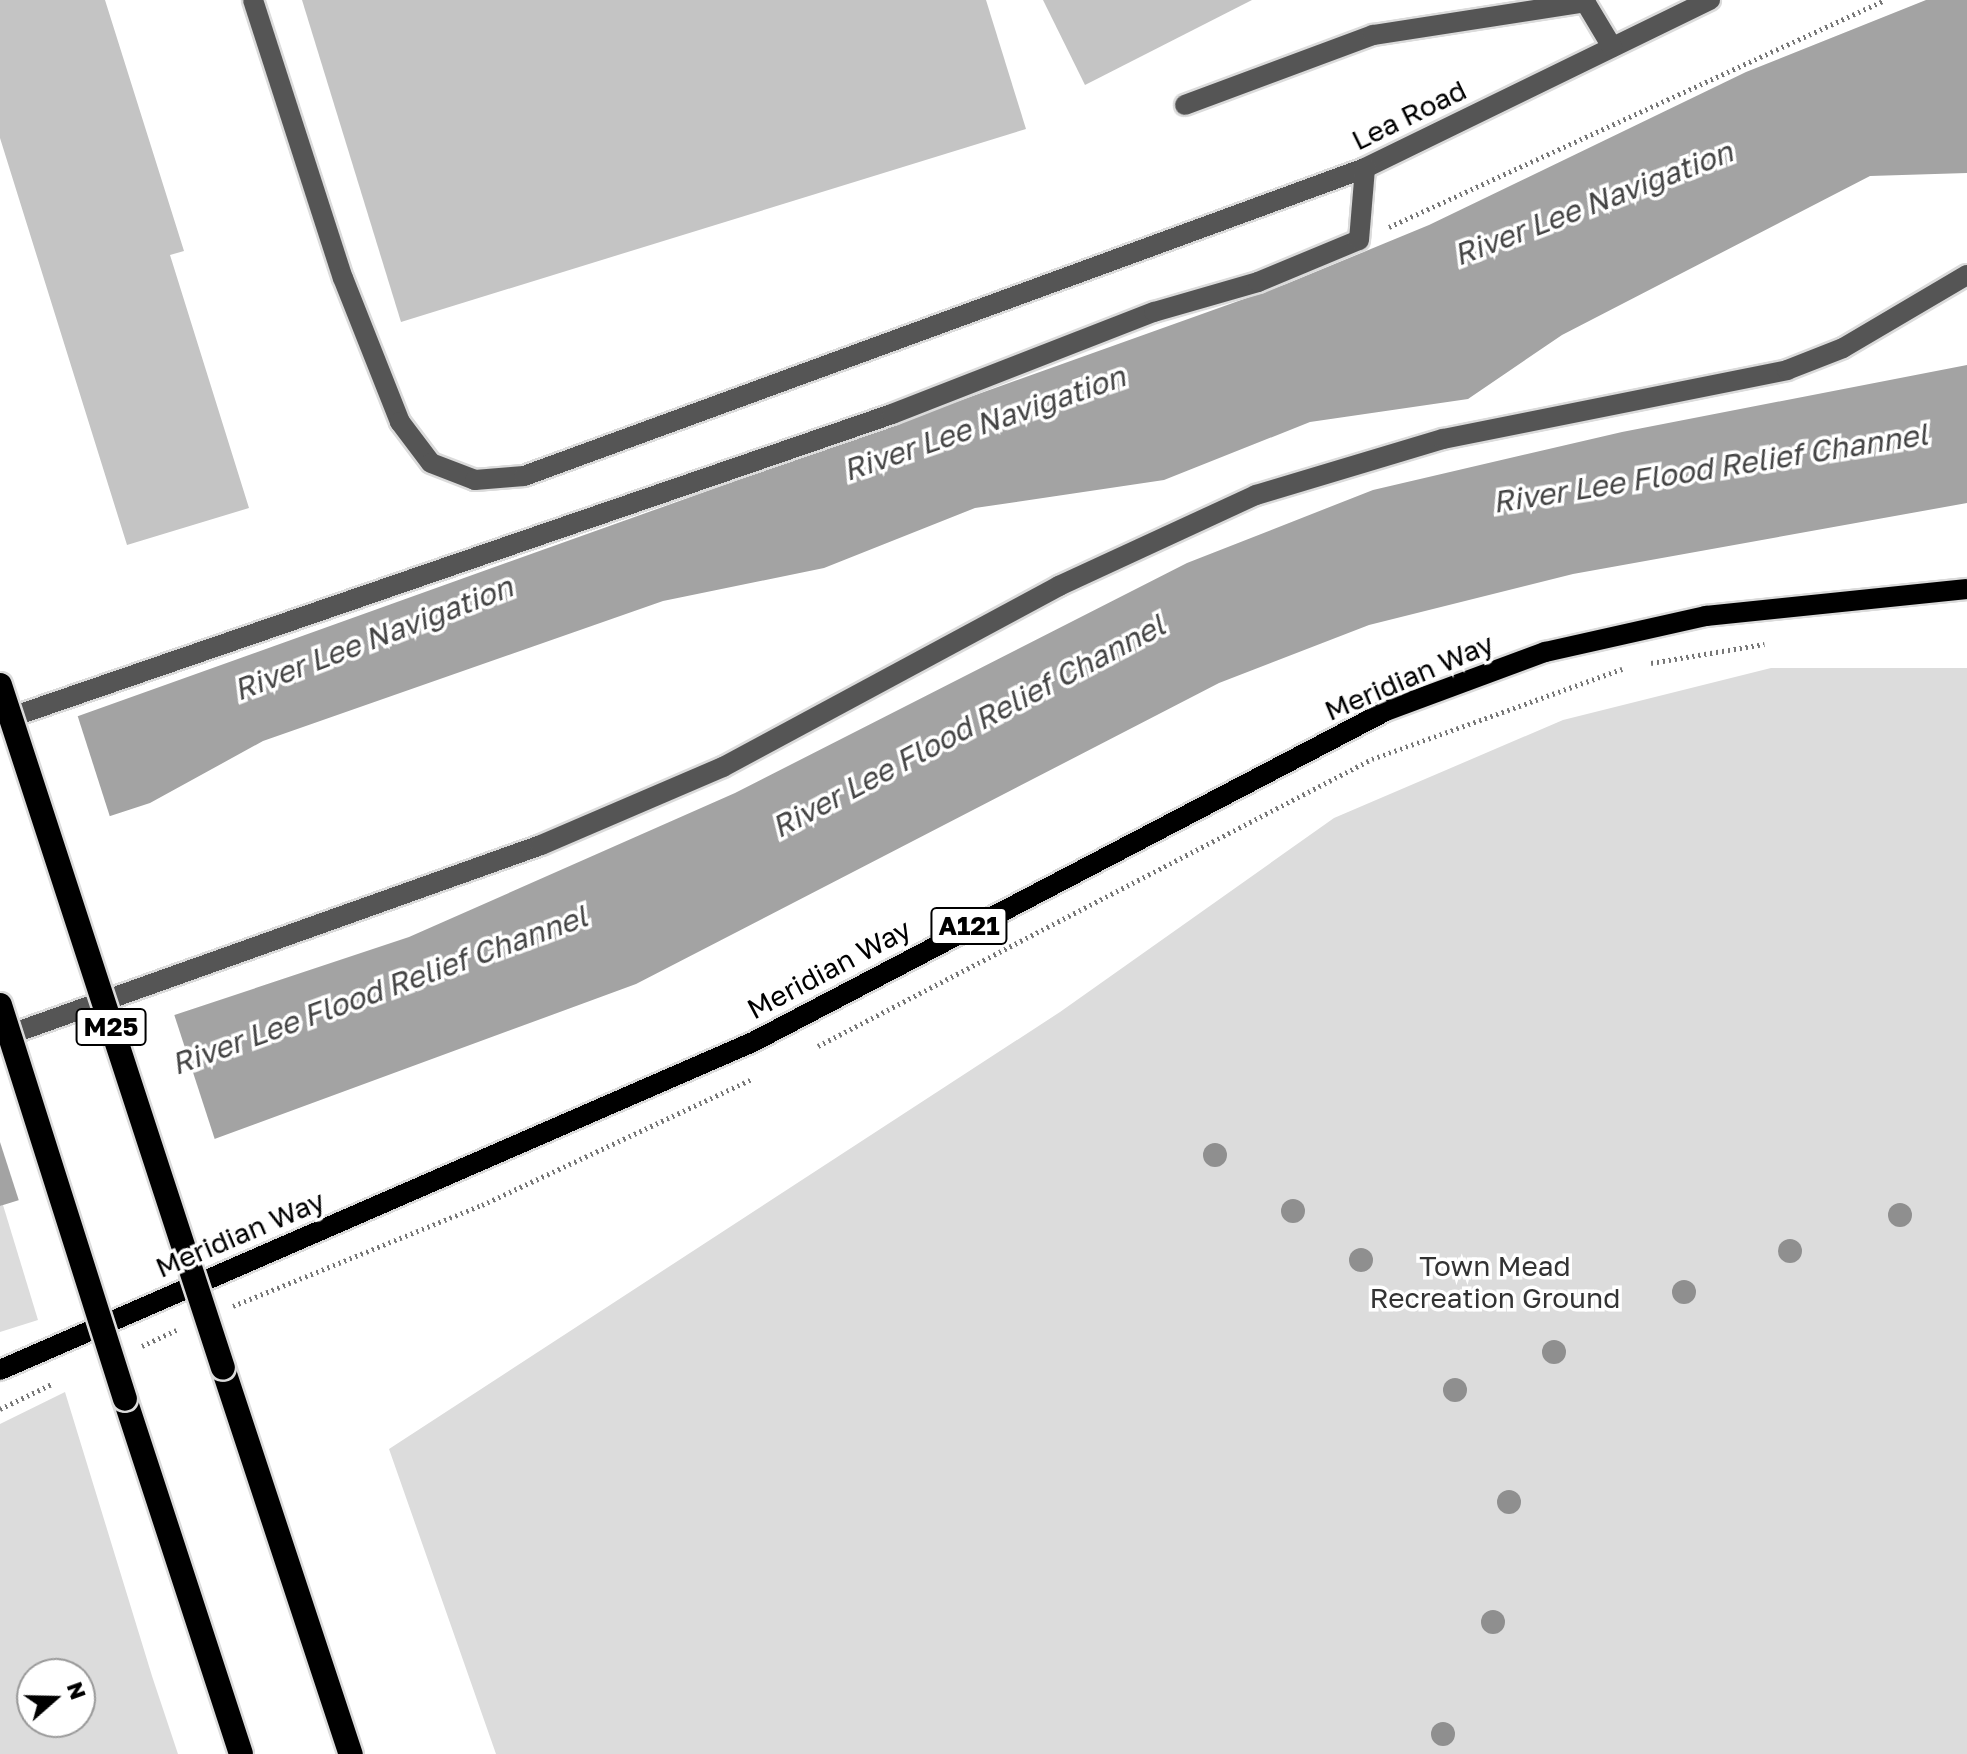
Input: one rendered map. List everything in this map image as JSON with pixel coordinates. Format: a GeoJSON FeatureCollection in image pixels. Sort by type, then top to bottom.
{"type":"FeatureCollection","features":[{"type":"Feature","properties":{"kind":"highway","name":"M25"},"geometry":{"type":"LineString","coordinates":[[0,685],[351,1754]]}},
{"type":"Feature","properties":{"kind":"highway"},"geometry":{"type":"LineString","coordinates":[[0,1005],[241,1754]]}},
{"type":"Feature","properties":{"kind":"main road","name":"Meridian Way"},"geometry":{"type":"LineString","coordinates":[[0,1370],[753,1042],[1386,711],[1545,652],[1678,622],[1872,594],[1967,589]]}},
{"type":"Feature","properties":{"kind":"street","name":"Lea Road"},"geometry":{"type":"LineString","coordinates":[[253,0],[369,347],[413,443],[450,474],[524,476],[1123,261],[1365,168],[1710,0]]}},
{"type":"Feature","properties":{"kind":"street"},"geometry":{"type":"LineString","coordinates":[[1185,105],[1373,35],[1585,1],[1612,47]]}},
{"type":"Feature","properties":{"kind":"street"},"geometry":{"type":"LineString","coordinates":[[0,721],[892,414],[1359,240],[1365,168]]}},
{"type":"Feature","properties":{"kind":"street"},"geometry":{"type":"LineString","coordinates":[[0,1038],[541,845],[723,767],[1059,586],[1256,495],[1443,439],[1787,370],[1843,348],[1967,275]]}},
{"type":"Feature","properties":{"kind":"path"},"geometry":{"type":"LineString","coordinates":[[1359,240],[1885,0]]}},
{"type":"Feature","properties":{"kind":"path"},"geometry":{"type":"LineString","coordinates":[[1642,664],[1771,643]]}},
{"type":"Feature","properties":{"kind":"path"},"geometry":{"type":"LineString","coordinates":[[811,1050],[1372,759],[1628,667]]}},
{"type":"Feature","properties":{"kind":"path"},"geometry":{"type":"LineString","coordinates":[[226,1309],[482,1205],[769,1071]]}},
{"type":"Feature","properties":{"kind":"path"},"geometry":{"type":"LineString","coordinates":[[127,1352],[184,1327]]}},
{"type":"Feature","properties":{"kind":"path"},"geometry":{"type":"LineString","coordinates":[[0,1409],[56,1382]]}},
{"type":"Feature","properties":{"kind":"green space","name":"Town Mead Recreation Ground"},"geometry":{"type":"Polygon","coordinates":[[[1771,668],[1967,668],[1967,1754],[496,1754],[389,1449],[1060,1012],[1334,818],[1563,720],[1771,668]]]}},
{"type":"Feature","properties":{"kind":"green space"},"geometry":{"type":"Polygon","coordinates":[[[3,1205],[38,1320],[0,1332],[0,1206],[3,1205]]]}},
{"type":"Feature","properties":{"kind":"green space"},"geometry":{"type":"Polygon","coordinates":[[[65,1392],[178,1754],[0,1754],[0,1424],[65,1392]]]}},
{"type":"Feature","properties":{"kind":"water","name":"River Lee Navigation"},"geometry":{"type":"Polygon","coordinates":[[[1926,0],[1967,0],[1967,173],[1870,176],[1562,335],[1468,399],[1310,422],[1164,480],[975,508],[824,568],[663,601],[263,741],[150,803],[0,852],[0,744],[1286,284],[1429,225],[1746,72],[1926,0]]]}},
{"type":"Feature","properties":{"kind":"water","name":"River Lee Flood Relief Channel"},"geometry":{"type":"Polygon","coordinates":[[[1967,365],[1967,503],[1573,574],[1369,625],[1219,683],[636,984],[209,1141],[0,1206],[0,1073],[409,937],[735,793],[1187,563],[1373,490],[1622,432],[1967,365]]]}},
{"type":"Feature","properties":{"kind":"pier"},"geometry":{"type":"Polygon","coordinates":[[[77,714],[111,820],[0,856],[0,740],[77,714]]]}},
{"type":"Feature","properties":{"kind":"pier"},"geometry":{"type":"Polygon","coordinates":[[[173,1011],[216,1143],[20,1204],[0,1142],[0,1068],[173,1011]]]}},
{"type":"Feature","properties":{"kind":"building"},"geometry":{"type":"Polygon","coordinates":[[[0,0],[105,0],[184,251],[170,255],[249,508],[127,545],[0,138],[0,0]]]}},
{"type":"Feature","properties":{"kind":"building"},"geometry":{"type":"Polygon","coordinates":[[[302,0],[986,0],[1026,129],[401,322],[302,0]]]}},
{"type":"Feature","properties":{"kind":"building"},"geometry":{"type":"Polygon","coordinates":[[[1043,0],[1252,0],[1085,85],[1043,0]]]}}]}
